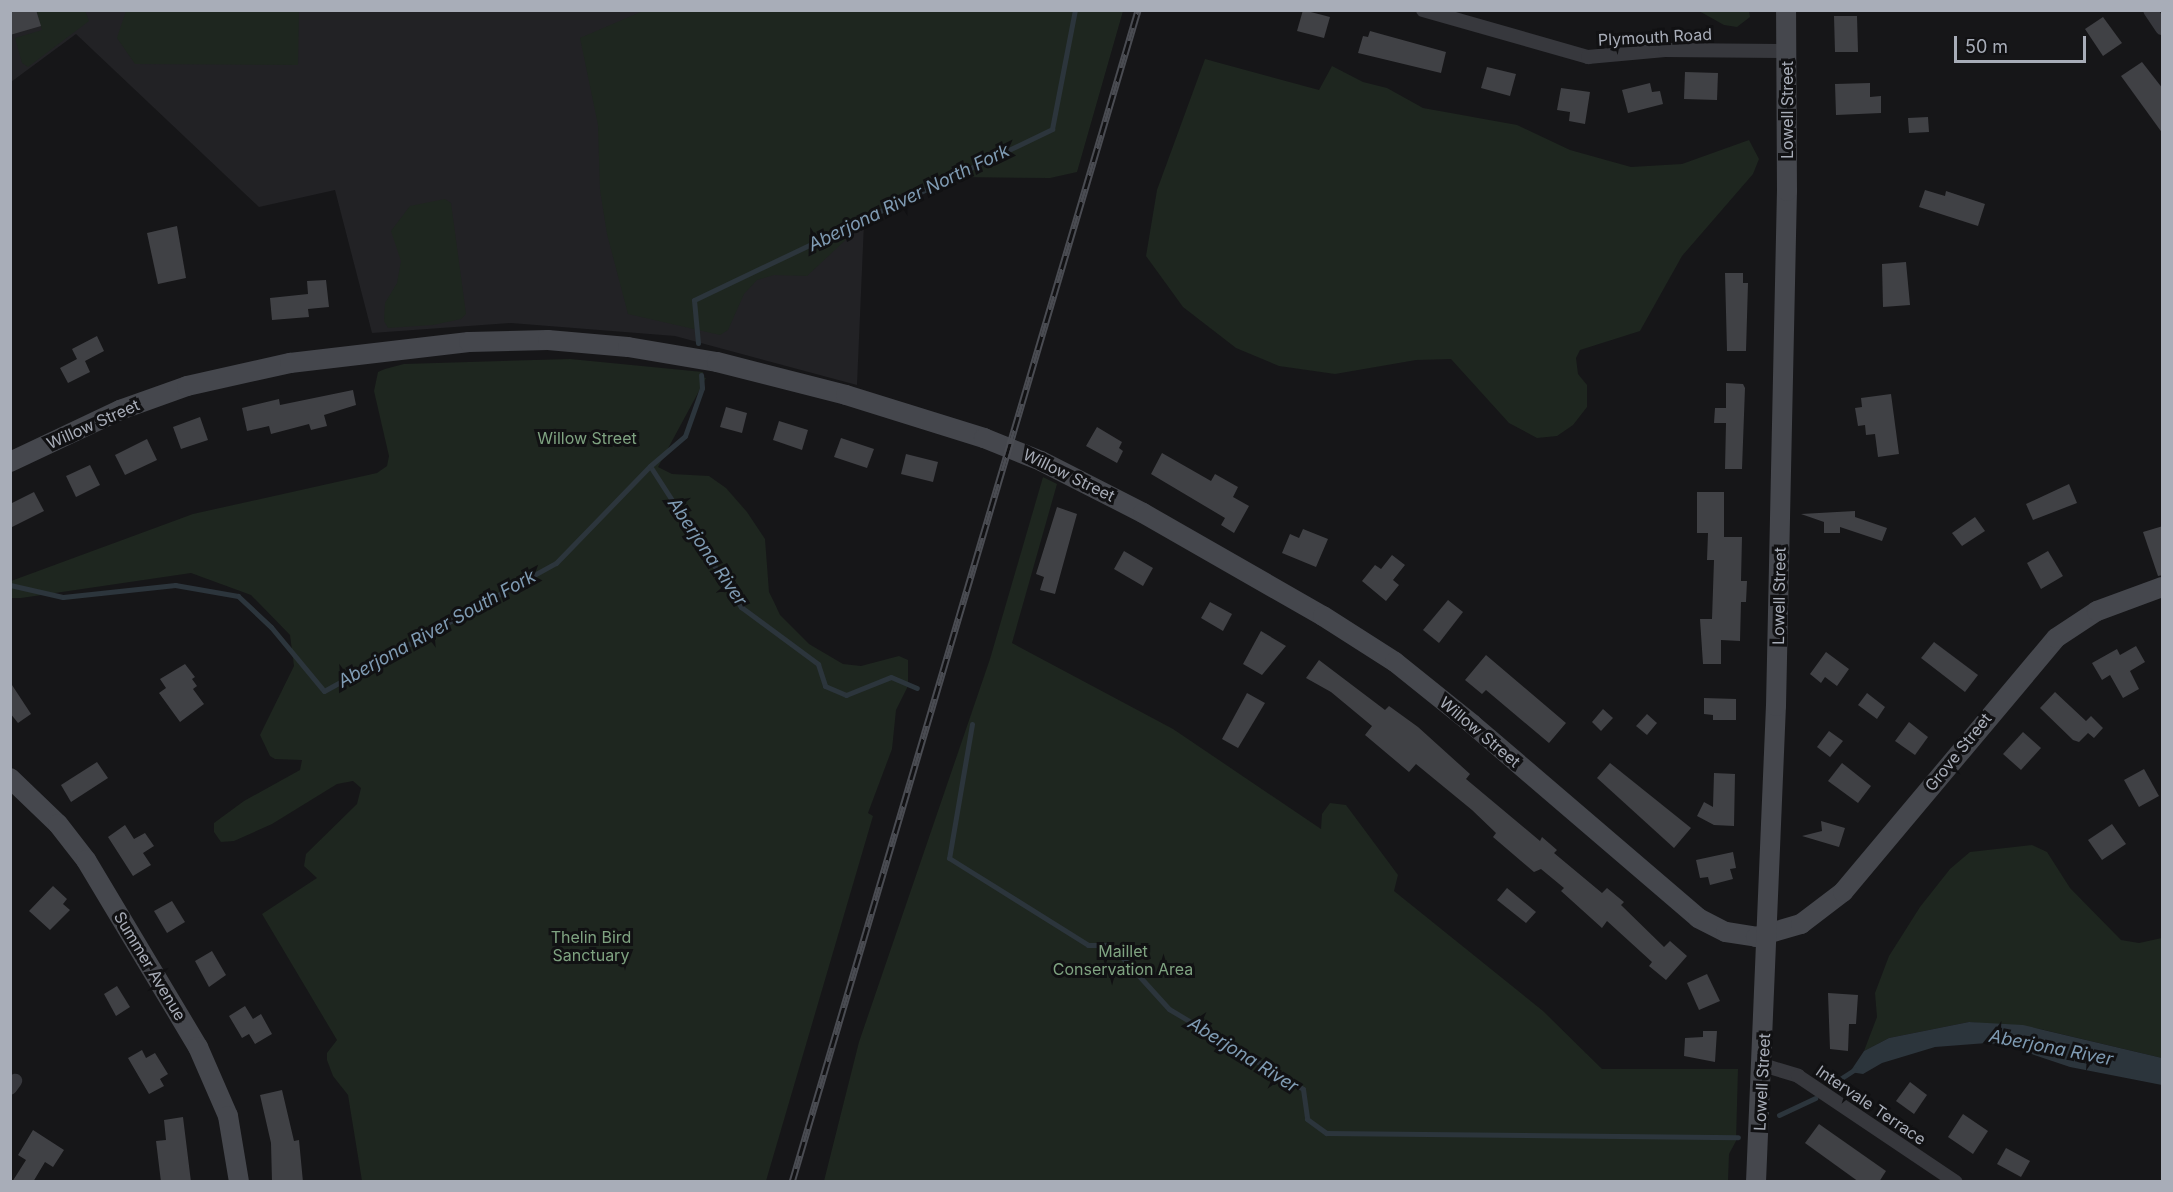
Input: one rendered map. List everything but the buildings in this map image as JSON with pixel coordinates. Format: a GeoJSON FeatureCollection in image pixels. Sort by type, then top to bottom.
{"type":"FeatureCollection","features":[{"type":"Feature","properties":{"kind":"main road","name":"Lowell Street"},"geometry":{"type":"LineString","coordinates":[[1756,1182],[1768,937],[1784,338],[1786,10]]}},
{"type":"Feature","properties":{"kind":"main road","name":"Willow Street"},"geometry":{"type":"LineString","coordinates":[[10,462],[120,410],[187,386],[290,363],[469,342],[548,340],[628,347],[717,362],[815,387],[1010,447],[1172,529],[1395,662],[1698,918],[1726,932],[1768,937]]}},
{"type":"Feature","properties":{"kind":"main road","name":"Grove Street"},"geometry":{"type":"LineString","coordinates":[[1768,937],[1810,919],[1843,892],[2056,638],[2097,611],[2163,587]]}},
{"type":"Feature","properties":{"kind":"main road","name":"Summer Avenue"},"geometry":{"type":"LineString","coordinates":[[10,778],[58,824],[86,860],[198,1047],[228,1116],[239,1182]]}},
{"type":"Feature","properties":{"kind":"street","name":"Plymouth Road"},"geometry":{"type":"LineString","coordinates":[[1423,10],[1588,57],[1665,50],[1787,51]]}},
{"type":"Feature","properties":{"kind":"street"},"geometry":{"type":"LineString","coordinates":[[2150,10],[2163,28]]}},
{"type":"Feature","properties":{"kind":"street","name":"Intervale Terrace"},"geometry":{"type":"LineString","coordinates":[[1763,1065],[1798,1076],[1956,1182]]}},
{"type":"Feature","properties":{"kind":"shaded area"},"geometry":{"type":"Polygon","coordinates":[[[11,11],[1101,11],[1006,147],[865,200],[857,385],[675,336],[511,323],[372,333],[335,190],[259,207],[76,34],[11,82],[11,11]]]}},
{"type":"Feature","properties":{"kind":"green space"},"geometry":{"type":"Polygon","coordinates":[[[85,10],[89,21],[28,67],[22,63],[15,38],[42,30],[37,12],[85,10]]]}},
{"type":"Feature","properties":{"kind":"green space"},"geometry":{"type":"Polygon","coordinates":[[[126,11],[299,11],[298,65],[135,64],[117,38],[126,11]]]}},
{"type":"Feature","properties":{"kind":"green space"},"geometry":{"type":"Polygon","coordinates":[[[643,11],[1123,11],[1077,172],[1050,178],[957,177],[903,196],[853,233],[807,276],[774,275],[757,280],[744,294],[728,330],[720,335],[628,314],[607,234],[600,190],[598,125],[580,38],[643,11]]]}},
{"type":"Feature","properties":{"kind":"green space"},"geometry":{"type":"Polygon","coordinates":[[[1699,11],[1749,11],[1750,17],[1737,27],[1724,25],[1699,11]]]}},
{"type":"Feature","properties":{"kind":"green space"},"geometry":{"type":"Polygon","coordinates":[[[1205,59],[1319,90],[1332,66],[1363,82],[1387,88],[1423,108],[1517,125],[1570,150],[1631,167],[1682,164],[1749,140],[1759,159],[1753,174],[1682,256],[1640,331],[1580,350],[1576,358],[1578,374],[1587,385],[1587,407],[1573,425],[1557,436],[1537,438],[1509,423],[1451,359],[1416,360],[1335,374],[1279,366],[1236,348],[1183,307],[1146,256],[1157,190],[1205,59]]]}},
{"type":"Feature","properties":{"kind":"green space"},"geometry":{"type":"Polygon","coordinates":[[[445,199],[451,203],[466,314],[461,319],[433,325],[388,328],[384,321],[385,303],[397,283],[401,261],[391,231],[410,206],[445,199]]]}},
{"type":"Feature","properties":{"kind":"green space","name":"Thelin Bird Sanctuary"},"geometry":{"type":"Polygon","coordinates":[[[570,359],[703,372],[702,377],[706,378],[658,467],[672,474],[709,476],[726,488],[747,512],[765,539],[769,592],[780,615],[809,644],[843,664],[861,666],[899,656],[908,660],[908,686],[896,710],[892,749],[868,813],[873,816],[766,1181],[362,1181],[348,1095],[333,1076],[327,1060],[327,1053],[337,1040],[262,914],[317,878],[304,866],[306,854],[357,804],[361,788],[353,781],[337,784],[272,824],[234,841],[221,842],[214,832],[214,823],[244,801],[300,770],[302,760],[275,759],[270,756],[260,735],[294,666],[290,635],[251,595],[191,573],[21,598],[11,598],[11,581],[193,514],[377,473],[387,466],[389,456],[374,391],[378,372],[385,369],[404,364],[570,359]]]}},
{"type":"Feature","properties":{"kind":"green space","name":"Maillet Conservation Area"},"geometry":{"type":"Polygon","coordinates":[[[1043,477],[1057,484],[1012,643],[1173,729],[1321,829],[1322,814],[1330,803],[1346,805],[1398,875],[1394,891],[1543,1011],[1602,1069],[1738,1069],[1736,1141],[1729,1154],[1728,1181],[824,1181],[859,1042],[990,659],[1043,477]]]}},
{"type":"Feature","properties":{"kind":"green space"},"geometry":{"type":"Polygon","coordinates":[[[2032,845],[2047,852],[2070,888],[2121,940],[2139,943],[2162,938],[2162,1058],[2040,1029],[1969,1022],[1889,1038],[1864,1051],[1877,1017],[1875,993],[1889,956],[1920,907],[1950,869],[1970,852],[2032,845]]]}},
{"type":"Feature","properties":{"kind":"water"},"geometry":{"type":"Polygon","coordinates":[[[1969,1022],[2023,1025],[2162,1058],[2162,1085],[2070,1067],[2005,1045],[1987,1043],[1935,1047],[1882,1063],[1863,1074],[1850,1072],[1864,1051],[1889,1038],[1969,1022]]]}},
{"type":"Feature","properties":{"kind":"waterway","name":"Aberjona River North Fork"},"geometry":{"type":"LineString","coordinates":[[698,343],[694,300],[1052,129],[1075,10]]}},
{"type":"Feature","properties":{"kind":"waterway","name":"Aberjona River South Fork"},"geometry":{"type":"LineString","coordinates":[[10,585],[63,597],[175,585],[238,596],[271,627],[324,691],[556,563],[650,466],[685,436],[702,388],[701,375]]}},
{"type":"Feature","properties":{"kind":"waterway","name":"Aberjona River"},"geometry":{"type":"LineString","coordinates":[[650,466],[741,607],[818,664],[825,686],[846,695],[891,677],[917,688]]}},
{"type":"Feature","properties":{"kind":"waterway","name":"Aberjona River"},"geometry":{"type":"LineString","coordinates":[[972,724],[949,858],[1088,945],[1111,945],[1169,1009],[1303,1089],[1307,1119],[1326,1133],[1738,1137]]}},
{"type":"Feature","properties":{"kind":"waterway","name":"Aberjona River"},"geometry":{"type":"LineString","coordinates":[[1840,1079],[1854,1070]]}},
{"type":"Feature","properties":{"kind":"waterway","name":"Aberjona River"},"geometry":{"type":"LineString","coordinates":[[1779,1115],[1815,1098]]}},
{"type":"Feature","properties":{"kind":"railway"},"geometry":{"type":"LineString","coordinates":[[792,1182],[1138,10]]}}]}
